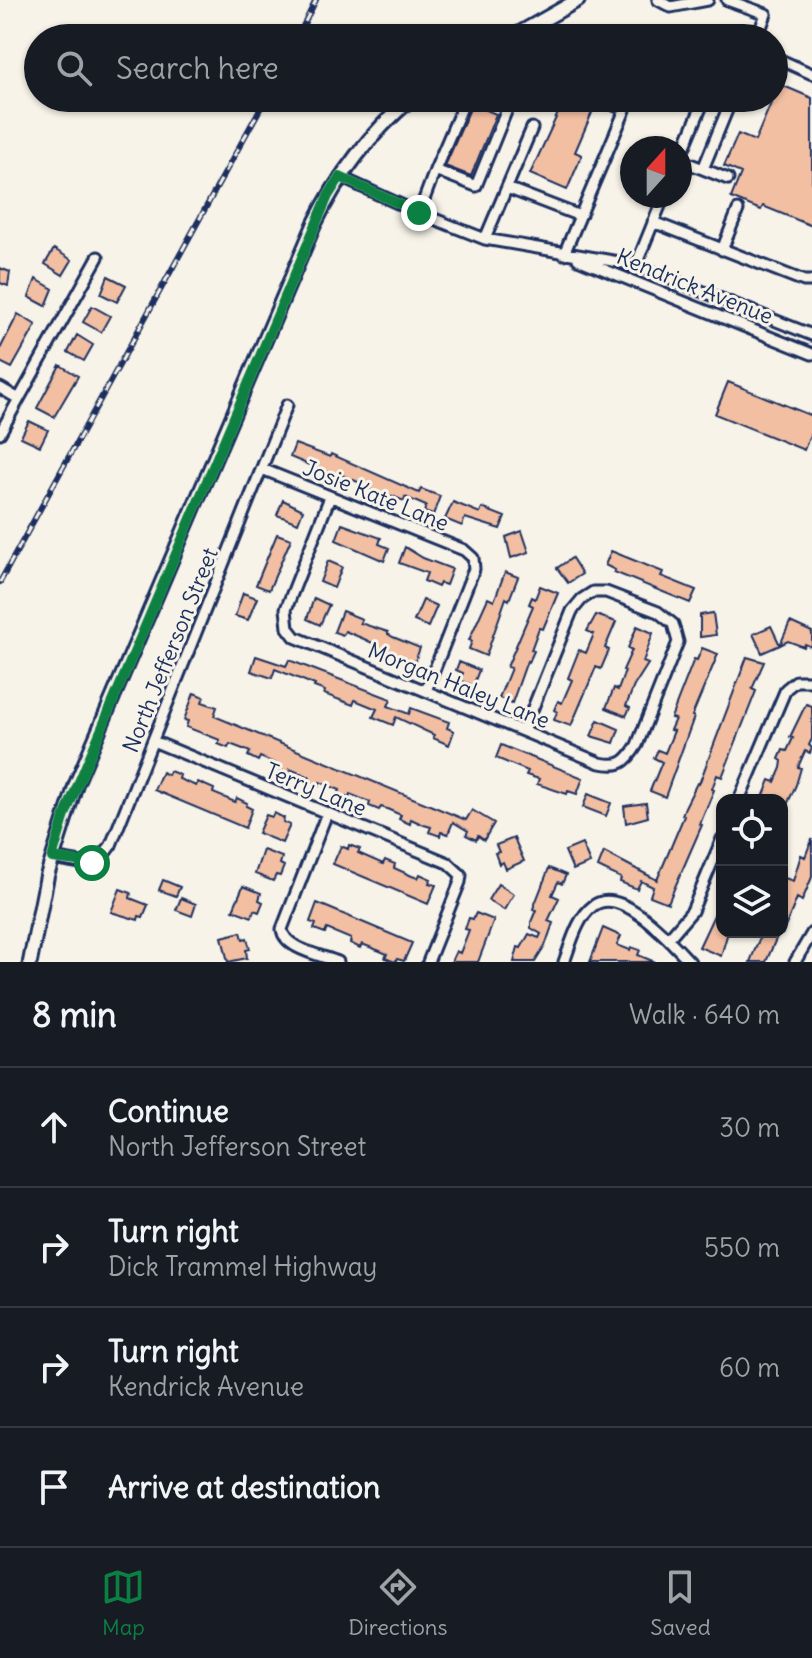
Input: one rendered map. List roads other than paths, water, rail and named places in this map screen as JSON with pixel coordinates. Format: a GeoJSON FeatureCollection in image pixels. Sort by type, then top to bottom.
{"type":"FeatureCollection","features":[{"type":"Feature","properties":{"kind":"main road"},"geometry":{"type":"LineString","coordinates":[[536,24],[578,0]]}},
{"type":"Feature","properties":{"kind":"main road"},"geometry":{"type":"LineString","coordinates":[[30,962],[52,858],[76,784],[307,240],[340,177],[365,142],[397,112]]}},
{"type":"Feature","properties":{"kind":"street"},"geometry":{"type":"LineString","coordinates":[[658,0],[671,7],[708,0]]}},
{"type":"Feature","properties":{"kind":"street"},"geometry":{"type":"LineString","coordinates":[[727,0],[766,14],[762,24]]}},
{"type":"Feature","properties":{"kind":"street"},"geometry":{"type":"LineString","coordinates":[[788,63],[812,74]]}},
{"type":"Feature","properties":{"kind":"street"},"geometry":{"type":"LineString","coordinates":[[419,213],[460,112]]}},
{"type":"Feature","properties":{"kind":"street"},"geometry":{"type":"LineString","coordinates":[[435,170],[476,186],[506,112]]}},
{"type":"Feature","properties":{"kind":"street"},"geometry":{"type":"LineString","coordinates":[[564,254],[624,112]]}},
{"type":"Feature","properties":{"kind":"street"},"geometry":{"type":"LineString","coordinates":[[689,136],[699,112]]}},
{"type":"Feature","properties":{"kind":"street"},"geometry":{"type":"LineString","coordinates":[[703,169],[726,112]]}},
{"type":"Feature","properties":{"kind":"street"},"geometry":{"type":"LineString","coordinates":[[485,239],[532,128]]}},
{"type":"Feature","properties":{"kind":"street"},"geometry":{"type":"LineString","coordinates":[[692,164],[728,179]]}},
{"type":"Feature","properties":{"kind":"street","name":"Kendrick Avenue"},"geometry":{"type":"LineString","coordinates":[[340,177],[485,239],[636,265],[812,335]]}},
{"type":"Feature","properties":{"kind":"street"},"geometry":{"type":"LineString","coordinates":[[507,188],[580,216]]}},
{"type":"Feature","properties":{"kind":"street"},"geometry":{"type":"LineString","coordinates":[[636,265],[659,208]]}},
{"type":"Feature","properties":{"kind":"street"},"geometry":{"type":"LineString","coordinates":[[722,250],[738,210]]}},
{"type":"Feature","properties":{"kind":"street"},"geometry":{"type":"LineString","coordinates":[[653,222],[812,281]]}},
{"type":"Feature","properties":{"kind":"street","name":"Kendrick Avenue"},"geometry":{"type":"LineString","coordinates":[[564,254],[812,354]]}},
{"type":"Feature","properties":{"kind":"street"},"geometry":{"type":"LineString","coordinates":[[0,433],[98,257]]}},
{"type":"Feature","properties":{"kind":"street"},"geometry":{"type":"LineString","coordinates":[[0,388],[19,399]]}},
{"type":"Feature","properties":{"kind":"street","name":"North Jefferson Street"},"geometry":{"type":"LineString","coordinates":[[52,858],[81,863],[99,861],[105,855],[287,405]]}},
{"type":"Feature","properties":{"kind":"street","name":"Josie Kate Lane"},"geometry":{"type":"LineString","coordinates":[[262,469],[464,550],[473,558],[474,569],[426,691]]}},
{"type":"Feature","properties":{"kind":"street","name":"Morgan Haley Lane"},"geometry":{"type":"LineString","coordinates":[[330,497],[286,609],[288,628],[295,637],[600,763],[622,764],[628,761],[637,745],[678,642],[673,624],[658,612],[606,592],[593,592],[582,599],[572,611],[524,730]]}},
{"type":"Feature","properties":{"kind":"street"},"geometry":{"type":"LineString","coordinates":[[742,794],[786,689],[796,681],[812,681]]}},
{"type":"Feature","properties":{"kind":"street","name":"Terry Lane"},"geometry":{"type":"LineString","coordinates":[[153,741],[448,863],[461,875],[428,962]]}},
{"type":"Feature","properties":{"kind":"street"},"geometry":{"type":"LineString","coordinates":[[327,813],[282,929],[289,943],[338,962]]}},
{"type":"Feature","properties":{"kind":"street"},"geometry":{"type":"LineString","coordinates":[[668,939],[692,911],[716,853]]}},
{"type":"Feature","properties":{"kind":"street"},"geometry":{"type":"LineString","coordinates":[[564,962],[582,919],[596,903],[610,903],[644,916],[690,962]]}},
{"type":"Feature","properties":{"kind":"street"},"geometry":{"type":"LineString","coordinates":[[795,962],[812,933]]}},
{"type":"Feature","properties":{"kind":"railway"},"geometry":{"type":"LineString","coordinates":[[304,24],[316,0]]}},
{"type":"Feature","properties":{"kind":"railway"},"geometry":{"type":"LineString","coordinates":[[0,582],[258,112]]}}]}
